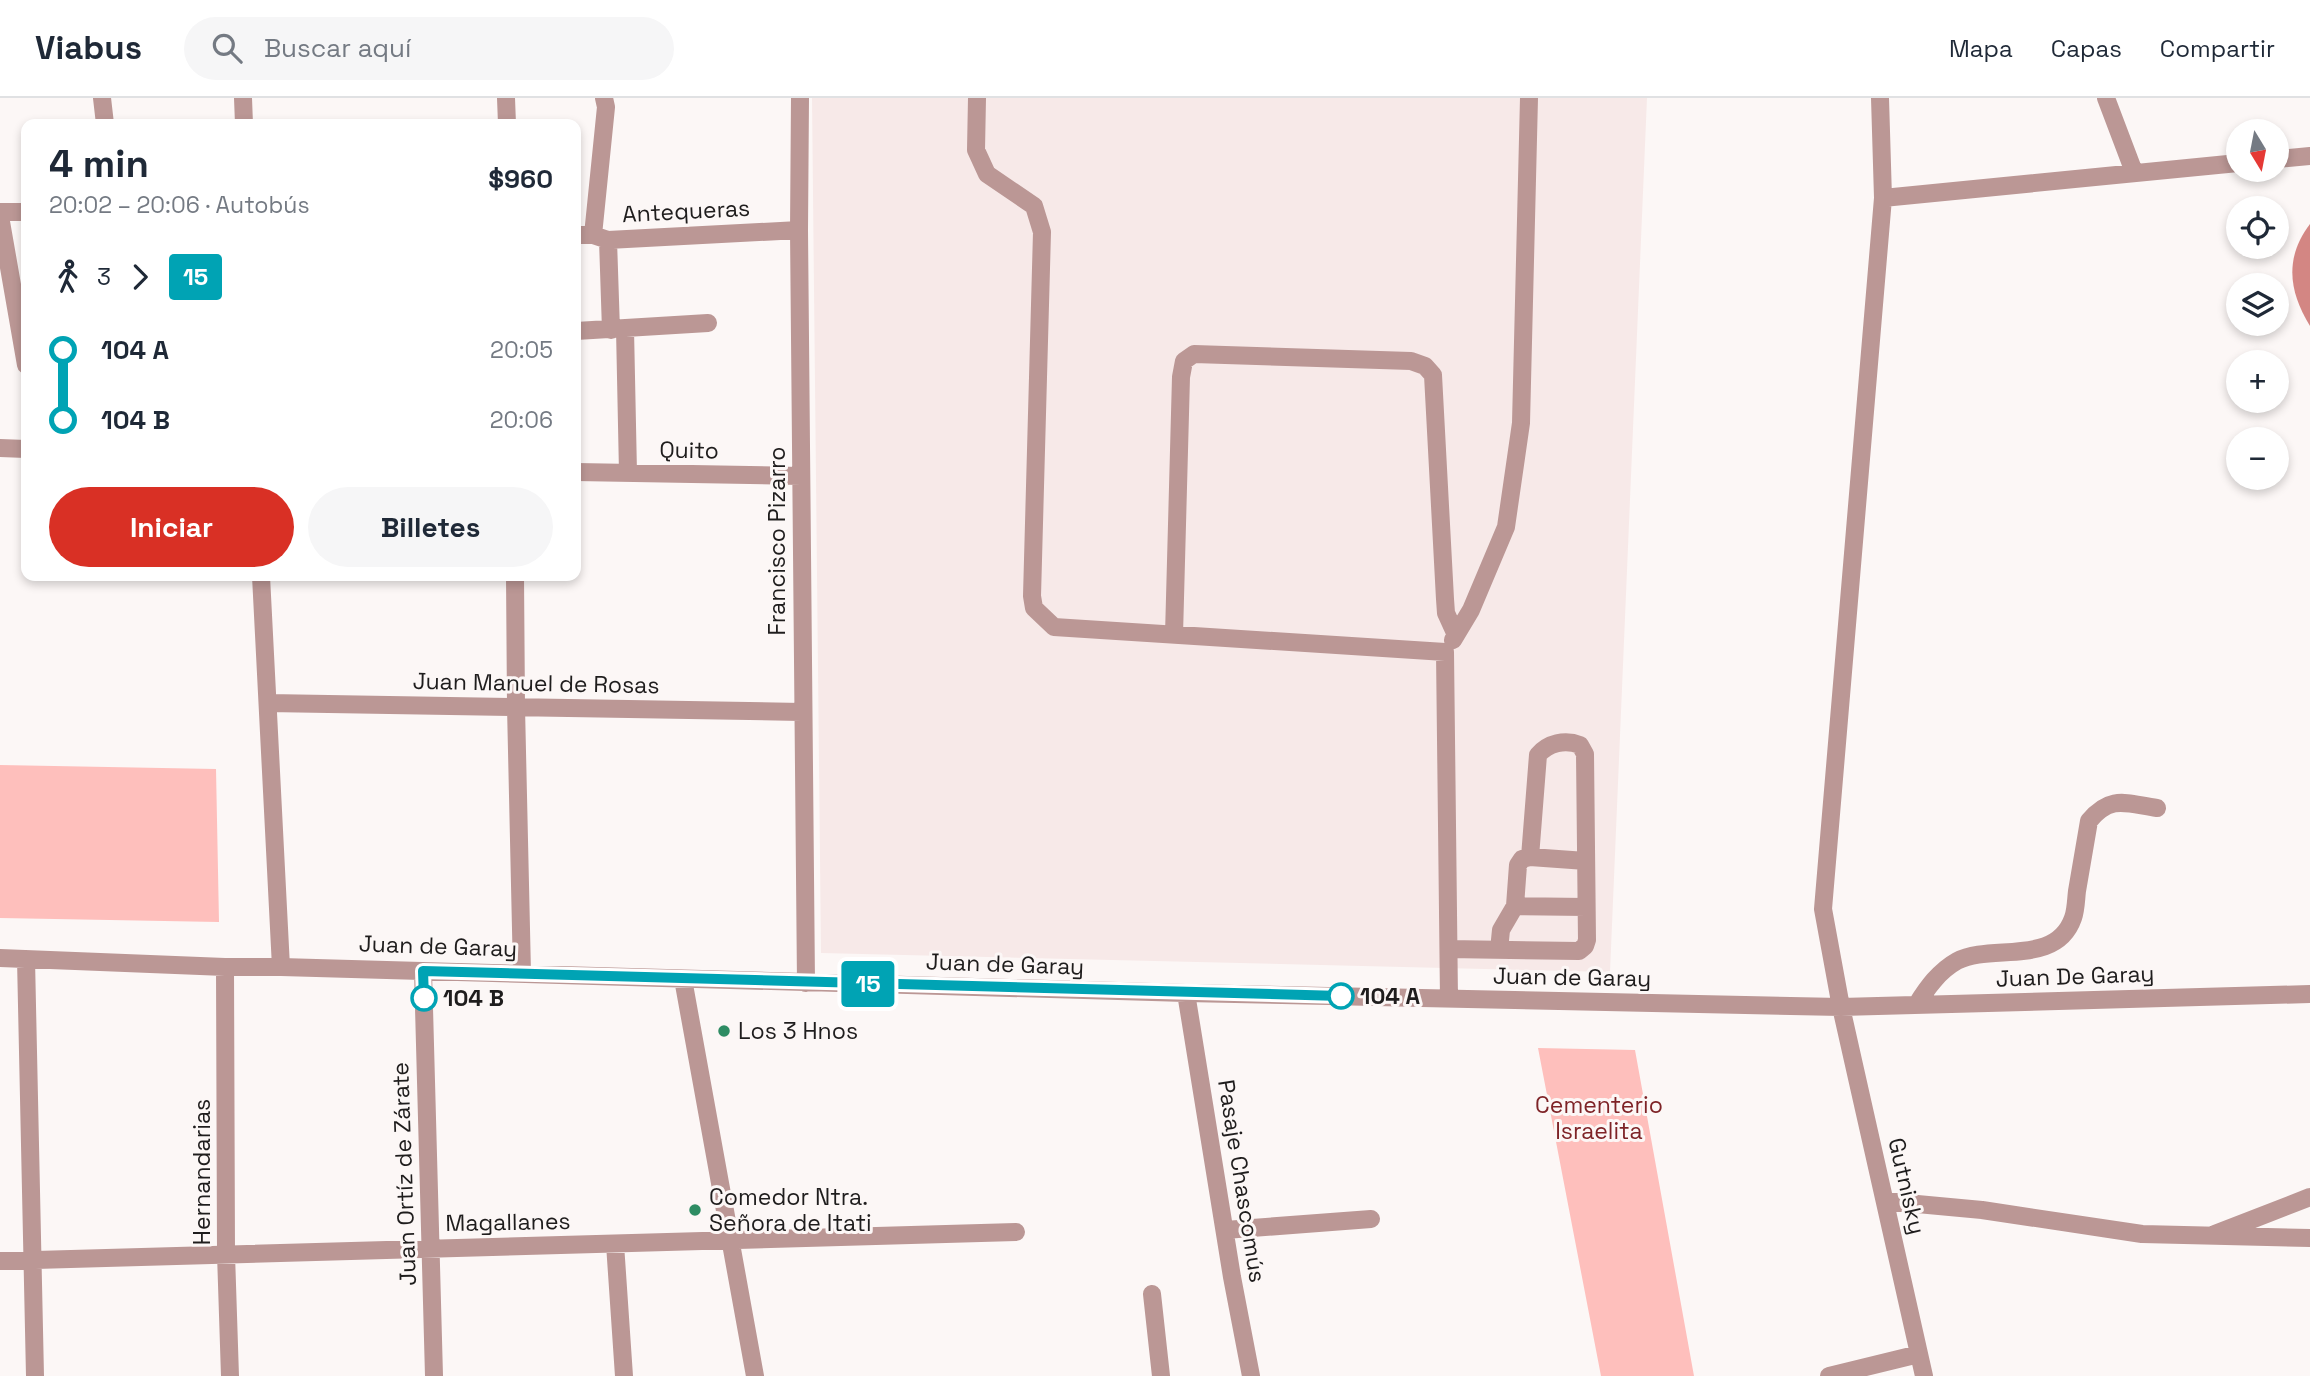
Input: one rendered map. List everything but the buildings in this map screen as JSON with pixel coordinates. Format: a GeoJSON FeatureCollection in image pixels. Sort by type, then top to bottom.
{"type":"FeatureCollection","features":[{"type":"Feature","properties":{"kind":"street"},"geometry":{"type":"LineString","coordinates":[[102,98],[104,119]]}},
{"type":"Feature","properties":{"kind":"street"},"geometry":{"type":"LineString","coordinates":[[243,98],[244,119]]}},
{"type":"Feature","properties":{"kind":"street"},"geometry":{"type":"LineString","coordinates":[[506,98],[507,119]]}},
{"type":"Feature","properties":{"kind":"street"},"geometry":{"type":"LineString","coordinates":[[604,98],[606,107],[592,237],[618,329],[628,473]]}},
{"type":"Feature","properties":{"kind":"street","name":"Francisco Pizarro"},"geometry":{"type":"LineString","coordinates":[[800,98],[802,712],[806,983]]}},
{"type":"Feature","properties":{"kind":"street"},"geometry":{"type":"LineString","coordinates":[[977,98],[976,150],[987,174],[1034,206],[1042,232],[1032,596],[1034,608],[1054,627],[1445,652]]}},
{"type":"Feature","properties":{"kind":"street"},"geometry":{"type":"LineString","coordinates":[[1449,998],[1445,652],[1471,610],[1506,527],[1521,424],[1529,98]]}},
{"type":"Feature","properties":{"kind":"street","name":"Gutnisky"},"geometry":{"type":"LineString","coordinates":[[1880,98],[1882,198],[1823,909],[1841,1007],[1924,1376]]}},
{"type":"Feature","properties":{"kind":"street"},"geometry":{"type":"LineString","coordinates":[[2106,98],[2134,172]]}},
{"type":"Feature","properties":{"kind":"street"},"geometry":{"type":"LineString","coordinates":[[2289,158],[2310,156]]}},
{"type":"Feature","properties":{"kind":"street"},"geometry":{"type":"LineString","coordinates":[[1882,198],[2226,164]]}},
{"type":"Feature","properties":{"kind":"street"},"geometry":{"type":"LineString","coordinates":[[21,212],[0,214],[21,336]]}},
{"type":"Feature","properties":{"kind":"street","name":"Antequeras"},"geometry":{"type":"LineString","coordinates":[[592,237],[799,230]]}},
{"type":"Feature","properties":{"kind":"street"},"geometry":{"type":"LineString","coordinates":[[581,331],[708,323]]}},
{"type":"Feature","properties":{"kind":"street"},"geometry":{"type":"LineString","coordinates":[[1174,635],[1181,377],[1184,361],[1194,354],[1410,361],[1425,366],[1433,375],[1446,613],[1456,635]]}},
{"type":"Feature","properties":{"kind":"street"},"geometry":{"type":"LineString","coordinates":[[0,448],[21,449]]}},
{"type":"Feature","properties":{"kind":"street","name":"Quito"},"geometry":{"type":"LineString","coordinates":[[581,472],[801,476]]}},
{"type":"Feature","properties":{"kind":"street"},"geometry":{"type":"LineString","coordinates":[[261,581],[281,967]]}},
{"type":"Feature","properties":{"kind":"street"},"geometry":{"type":"LineString","coordinates":[[516,581],[522,973]]}},
{"type":"Feature","properties":{"kind":"street","name":"Juan Manuel de Rosas"},"geometry":{"type":"LineString","coordinates":[[268,703],[802,712]]}},
{"type":"Feature","properties":{"kind":"street"},"geometry":{"type":"LineString","coordinates":[[1448,949],[1579,951],[1585,946],[1585,754],[1580,745],[1571,741],[1550,745],[1538,755],[1530,857]]}},
{"type":"Feature","properties":{"kind":"street"},"geometry":{"type":"LineString","coordinates":[[1917,1004],[1927,988],[1944,970],[1959,960],[2028,951],[2047,945],[2062,935],[2073,919],[2089,821],[2099,808],[2113,803],[2157,808]]}},
{"type":"Feature","properties":{"kind":"street"},"geometry":{"type":"LineString","coordinates":[[1499,950],[1501,930],[1515,906],[1518,865],[1522,859],[1530,857],[1586,861]]}},
{"type":"Feature","properties":{"kind":"street"},"geometry":{"type":"LineString","coordinates":[[1515,906],[1586,907]]}},
{"type":"Feature","properties":{"kind":"street","name":"Juan de Garay"},"geometry":{"type":"LineString","coordinates":[[0,957],[225,967],[522,973],[806,983],[1841,1007]]}},
{"type":"Feature","properties":{"kind":"street"},"geometry":{"type":"LineString","coordinates":[[26,959],[35,1376]]}},
{"type":"Feature","properties":{"kind":"street","name":"Hernandarias"},"geometry":{"type":"LineString","coordinates":[[225,967],[226,1254],[230,1376]]}},
{"type":"Feature","properties":{"kind":"street","name":"Juan Ortíz de Zárate"},"geometry":{"type":"LineString","coordinates":[[423,971],[434,1376]]}},
{"type":"Feature","properties":{"kind":"street"},"geometry":{"type":"LineString","coordinates":[[683,979],[755,1376]]}},
{"type":"Feature","properties":{"kind":"street","name":"Pasaje Chascomús"},"geometry":{"type":"LineString","coordinates":[[1186,993],[1251,1376]]}},
{"type":"Feature","properties":{"kind":"street","name":"Juan De Garay"},"geometry":{"type":"LineString","coordinates":[[1841,1007],[2310,994]]}},
{"type":"Feature","properties":{"kind":"street"},"geometry":{"type":"LineString","coordinates":[[2205,1237],[2310,1197]]}},
{"type":"Feature","properties":{"kind":"street"},"geometry":{"type":"LineString","coordinates":[[1885,1201],[1982,1210],[2142,1234],[2310,1238]]}},
{"type":"Feature","properties":{"kind":"street"},"geometry":{"type":"LineString","coordinates":[[1225,1230],[1371,1219]]}},
{"type":"Feature","properties":{"kind":"street","name":"Magallanes"},"geometry":{"type":"LineString","coordinates":[[0,1261],[1016,1232]]}},
{"type":"Feature","properties":{"kind":"street"},"geometry":{"type":"LineString","coordinates":[[615,1244],[624,1376]]}},
{"type":"Feature","properties":{"kind":"street"},"geometry":{"type":"LineString","coordinates":[[1152,1294],[1161,1376]]}},
{"type":"Feature","properties":{"kind":"street"},"geometry":{"type":"LineString","coordinates":[[1829,1376],[1919,1354]]}},
{"type":"Feature","properties":{"kind":"shaded area"},"geometry":{"type":"Polygon","coordinates":[[[812,98],[1647,98],[1610,972],[821,953],[812,98]]]}},
{"type":"Feature","properties":{"kind":"shaded area"},"geometry":{"type":"Polygon","coordinates":[[[2310,224],[2310,326],[2297,300],[2292,275],[2296,250],[2310,224]]]}},
{"type":"Feature","properties":{"kind":"green space"},"geometry":{"type":"Polygon","coordinates":[[[0,765],[216,769],[219,922],[0,918],[0,765]]]}},
{"type":"Feature","properties":{"kind":"green space","name":"Cementerio Israelita"},"geometry":{"type":"Polygon","coordinates":[[[1538,1048],[1635,1050],[1694,1376],[1601,1376],[1538,1048]]]}},
{"type":"Feature","properties":{"kind":"bus line","name":"15"},"geometry":{"type":"LineString","coordinates":[[424,998],[423,971],[1341,996]]}},
{"type":"Feature","properties":{"kind":"place","name":"104 A"},"geometry":{"type":"Point","coordinates":[1341,996]}},
{"type":"Feature","properties":{"kind":"place","name":"104 B"},"geometry":{"type":"Point","coordinates":[424,998]}},
{"type":"Feature","properties":{"kind":"place","name":"Los 3 Hnos"},"geometry":{"type":"Point","coordinates":[724,1031]}},
{"type":"Feature","properties":{"kind":"place","name":"Comedor Ntra. Señora de Itati"},"geometry":{"type":"Point","coordinates":[695,1210]}}]}
